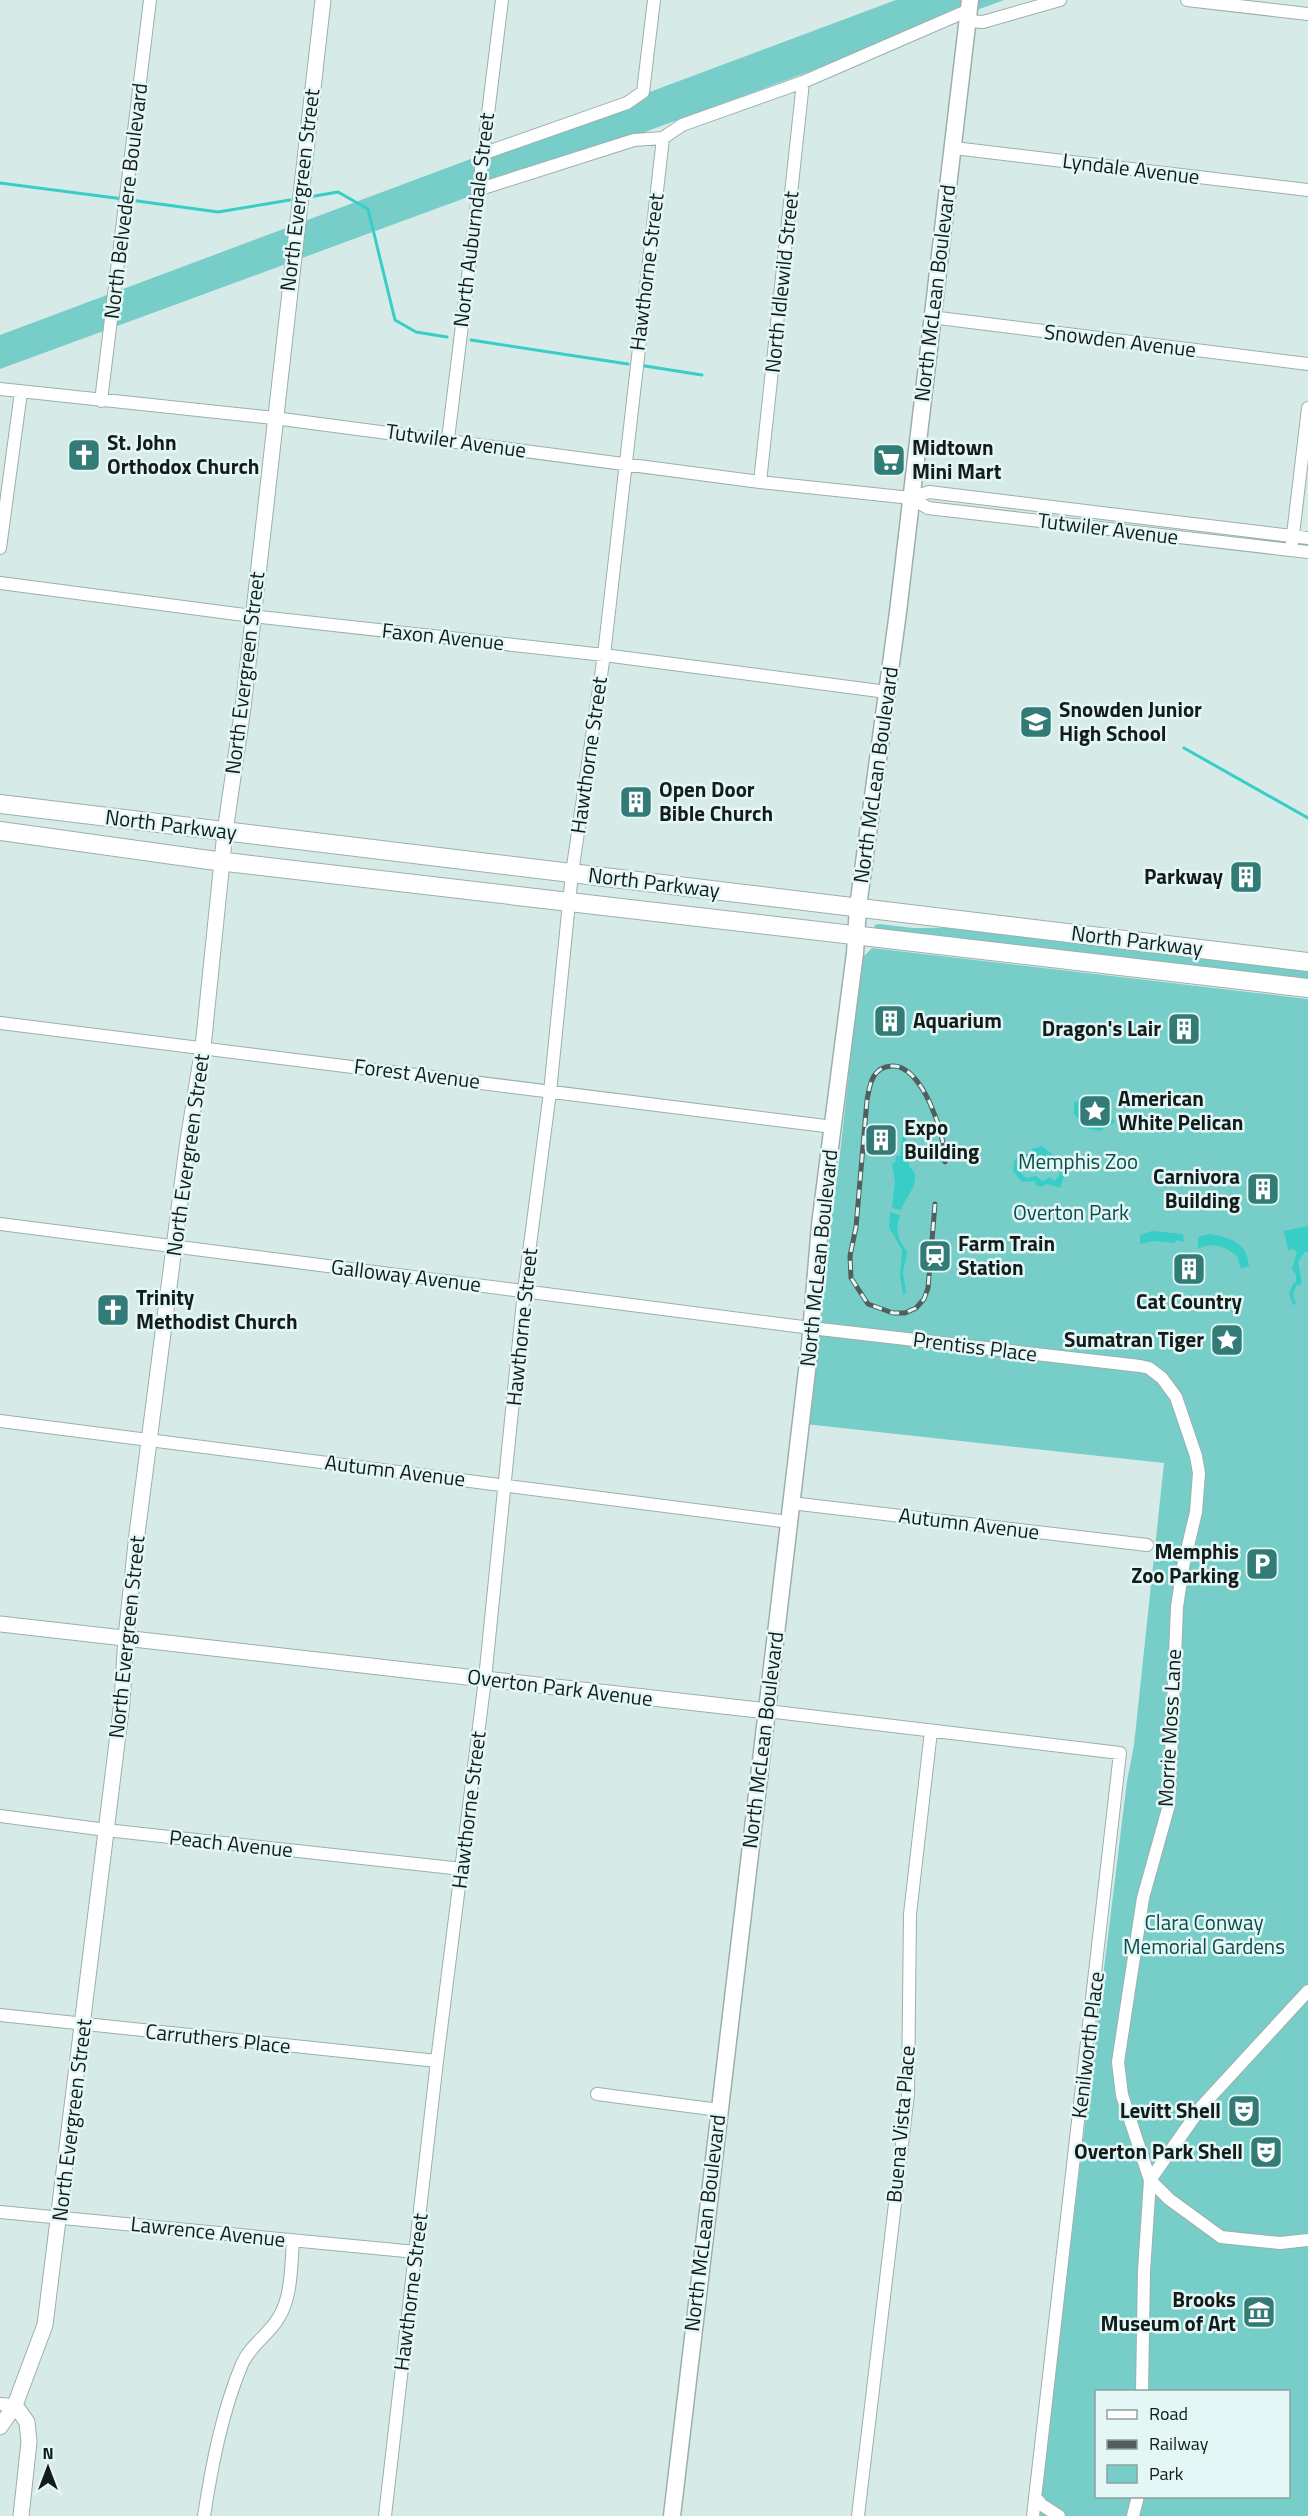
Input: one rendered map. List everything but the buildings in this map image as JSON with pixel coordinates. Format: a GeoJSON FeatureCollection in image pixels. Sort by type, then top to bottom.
{"type":"FeatureCollection","features":[{"type":"Feature","properties":{"kind":"main road","name":"North McLean Boulevard"},"geometry":{"type":"LineString","coordinates":[[672,2516],[789,1522],[820,1225],[911,498],[931,317],[954,148],[969,10]]}},
{"type":"Feature","properties":{"kind":"main road","name":"North Parkway"},"geometry":{"type":"LineString","coordinates":[[0,804],[1308,962]]}},
{"type":"Feature","properties":{"kind":"main road","name":"North Parkway"},"geometry":{"type":"LineString","coordinates":[[0,831],[222,861],[1308,988]]}},
{"type":"Feature","properties":{"kind":"street","name":"North Belvedere Boulevard"},"geometry":{"type":"LineString","coordinates":[[101,401],[150,0]]}},
{"type":"Feature","properties":{"kind":"street","name":"North Evergreen Street"},"geometry":{"type":"LineString","coordinates":[[8,2404],[45,2325],[60,2218],[122,1702],[126,1637],[150,1440],[203,1047],[225,832],[243,708],[323,0]]}},
{"type":"Feature","properties":{"kind":"street","name":"North Auburndale Street"},"geometry":{"type":"LineString","coordinates":[[448,440],[502,0]]}},
{"type":"Feature","properties":{"kind":"street"},"geometry":{"type":"LineString","coordinates":[[482,154],[627,103],[643,92],[654,0]]}},
{"type":"Feature","properties":{"kind":"street"},"geometry":{"type":"LineString","coordinates":[[477,190],[634,140],[663,138],[682,125],[803,82],[969,10],[983,22],[1060,0]]}},
{"type":"Feature","properties":{"kind":"street"},"geometry":{"type":"LineString","coordinates":[[1187,0],[1308,15]]}},
{"type":"Feature","properties":{"kind":"street","name":"North Idlewild Street"},"geometry":{"type":"LineString","coordinates":[[760,482],[803,82]]}},
{"type":"Feature","properties":{"kind":"street","name":"Hawthorne Street"},"geometry":{"type":"LineString","coordinates":[[385,2516],[437,2061],[485,1679],[524,1291],[550,1092],[572,873],[604,655],[663,138]]}},
{"type":"Feature","properties":{"kind":"street","name":"Lyndale Avenue"},"geometry":{"type":"LineString","coordinates":[[954,148],[1308,190]]}},
{"type":"Feature","properties":{"kind":"street","name":"Snowden Avenue"},"geometry":{"type":"LineString","coordinates":[[931,317],[1308,364]]}},
{"type":"Feature","properties":{"kind":"street","name":"Tutwiler Avenue"},"geometry":{"type":"LineString","coordinates":[[0,389],[274,418],[760,482],[911,498],[928,508],[1308,552]]}},
{"type":"Feature","properties":{"kind":"street"},"geometry":{"type":"LineString","coordinates":[[0,548],[21,392]]}},
{"type":"Feature","properties":{"kind":"street"},"geometry":{"type":"LineString","coordinates":[[1291,550],[1308,408]]}},
{"type":"Feature","properties":{"kind":"street","name":"Tutwiler Avenue"},"geometry":{"type":"LineString","coordinates":[[911,498],[929,492],[1308,538]]}},
{"type":"Feature","properties":{"kind":"street"},"geometry":{"type":"LineString","coordinates":[[1103,529],[1104,514]]}},
{"type":"Feature","properties":{"kind":"street","name":"Faxon Avenue"},"geometry":{"type":"LineString","coordinates":[[0,583],[252,616],[604,655],[887,692]]}},
{"type":"Feature","properties":{"kind":"street","name":"Forest Avenue"},"geometry":{"type":"LineString","coordinates":[[0,1023],[833,1127]]}},
{"type":"Feature","properties":{"kind":"street","name":"Galloway Avenue"},"geometry":{"type":"LineString","coordinates":[[0,1224],[811,1328]]}},
{"type":"Feature","properties":{"kind":"street","name":"Prentiss Place"},"geometry":{"type":"LineString","coordinates":[[811,1328],[1140,1366]]}},
{"type":"Feature","properties":{"kind":"street","name":"Morrie Moss Lane"},"geometry":{"type":"LineString","coordinates":[[1140,1366],[1149,1368],[1162,1378],[1176,1397],[1196,1456],[1199,1473],[1196,1512],[1183,1567],[1177,1607],[1169,1804],[1143,1898],[1118,2061],[1122,2095],[1150,2180],[1143,2271],[1142,2390]]}},
{"type":"Feature","properties":{"kind":"street","name":"Autumn Avenue"},"geometry":{"type":"LineString","coordinates":[[0,1421],[789,1522]]}},
{"type":"Feature","properties":{"kind":"street","name":"Autumn Avenue"},"geometry":{"type":"LineString","coordinates":[[791,1503],[1148,1545]]}},
{"type":"Feature","properties":{"kind":"street","name":"Overton Park Avenue"},"geometry":{"type":"LineString","coordinates":[[0,1624],[1120,1753]]}},
{"type":"Feature","properties":{"kind":"street","name":"Buena Vista Place"},"geometry":{"type":"LineString","coordinates":[[858,2516],[908,2094],[910,1914],[931,1731]]}},
{"type":"Feature","properties":{"kind":"street","name":"Kenilworth Place"},"geometry":{"type":"LineString","coordinates":[[1033,2516],[1120,1753]]}},
{"type":"Feature","properties":{"kind":"street","name":"Peach Avenue"},"geometry":{"type":"LineString","coordinates":[[0,1816],[106,1830],[462,1869]]}},
{"type":"Feature","properties":{"kind":"street"},"geometry":{"type":"LineString","coordinates":[[1308,1991],[1202,2106],[1150,2180],[1169,2199],[1221,2237],[1280,2243],[1308,2240]]}},
{"type":"Feature","properties":{"kind":"street","name":"Carruthers Place"},"geometry":{"type":"LineString","coordinates":[[0,2015],[437,2061]]}},
{"type":"Feature","properties":{"kind":"street"},"geometry":{"type":"LineString","coordinates":[[597,2094],[718,2110]]}},
{"type":"Feature","properties":{"kind":"street","name":"Lawrence Avenue"},"geometry":{"type":"LineString","coordinates":[[0,2212],[416,2252]]}},
{"type":"Feature","properties":{"kind":"street"},"geometry":{"type":"LineString","coordinates":[[204,2516],[218,2437],[242,2366],[249,2350],[279,2318],[286,2301],[293,2241]]}},
{"type":"Feature","properties":{"kind":"street"},"geometry":{"type":"LineString","coordinates":[[0,2427],[8,2404],[27,2422],[29,2442],[21,2516]]}},
{"type":"Feature","properties":{"kind":"street"},"geometry":{"type":"LineString","coordinates":[[1035,2498],[1059,2516]]}},
{"type":"Feature","properties":{"kind":"street"},"geometry":{"type":"LineString","coordinates":[[1133,2516],[1138,2498]]}},
{"type":"Feature","properties":{"kind":"green space"},"geometry":{"type":"Polygon","coordinates":[[[896,0],[1004,0],[0,369],[0,335],[896,0]]]}},
{"type":"Feature","properties":{"kind":"green space"},"geometry":{"type":"Polygon","coordinates":[[[875,925],[913,928],[955,928],[1308,970],[1308,982],[873,931],[875,925]]]}},
{"type":"Feature","properties":{"kind":"green space","name":"Overton Park"},"geometry":{"type":"Polygon","coordinates":[[[872,948],[1308,999],[1308,2516],[1037,2516],[1127,1781],[1134,1745],[1164,1463],[805,1424],[840,1154],[863,957],[872,948]]]}},
{"type":"Feature","properties":{"kind":"shaded area"},"geometry":{"type":"Polygon","coordinates":[[[1078,1101],[1114,1119],[1115,1122],[1100,1131],[1085,1128],[1074,1114],[1074,1102],[1078,1101]]]}},
{"type":"Feature","properties":{"kind":"shaded area"},"geometry":{"type":"Polygon","coordinates":[[[904,1127],[909,1167],[915,1176],[915,1182],[901,1210],[892,1208],[895,1182],[892,1163],[895,1163],[896,1156],[900,1156],[904,1127]]]}},
{"type":"Feature","properties":{"kind":"shaded area"},"geometry":{"type":"Polygon","coordinates":[[[1042,1146],[1063,1163],[1064,1177],[1060,1188],[1047,1184],[1042,1187],[1036,1185],[1035,1181],[1022,1182],[1013,1171],[1014,1161],[1019,1155],[1031,1153],[1032,1149],[1042,1146]],[[1038,1155],[1037,1161],[1024,1160],[1020,1172],[1026,1178],[1036,1176],[1043,1181],[1050,1177],[1055,1181],[1060,1174],[1055,1165],[1048,1163],[1044,1155],[1038,1155]]]}},
{"type":"Feature","properties":{"kind":"shaded area"},"geometry":{"type":"Polygon","coordinates":[[[890,1212],[900,1215],[897,1228],[899,1239],[907,1252],[903,1272],[906,1292],[903,1295],[900,1277],[902,1250],[889,1227],[890,1212]]]}},
{"type":"Feature","properties":{"kind":"shaded area"},"geometry":{"type":"Polygon","coordinates":[[[1308,1226],[1308,1252],[1305,1252],[1298,1262],[1302,1284],[1296,1286],[1293,1294],[1296,1304],[1293,1305],[1289,1294],[1296,1282],[1296,1275],[1292,1269],[1297,1252],[1293,1249],[1288,1250],[1284,1231],[1308,1226]]]}},
{"type":"Feature","properties":{"kind":"shaded area"},"geometry":{"type":"Polygon","coordinates":[[[1152,1231],[1183,1234],[1184,1242],[1154,1241],[1140,1244],[1140,1235],[1152,1231]]]}},
{"type":"Feature","properties":{"kind":"shaded area"},"geometry":{"type":"Polygon","coordinates":[[[1210,1234],[1225,1237],[1242,1247],[1248,1258],[1249,1266],[1241,1269],[1237,1256],[1224,1248],[1208,1245],[1198,1249],[1200,1236],[1210,1234]]]}},
{"type":"Feature","properties":{"kind":"shaded area"},"geometry":{"type":"Polygon","coordinates":[[[1237,1325],[1244,1339],[1236,1337],[1220,1349],[1211,1350],[1212,1340],[1228,1328],[1237,1325]]]}},
{"type":"Feature","properties":{"kind":"waterway"},"geometry":{"type":"LineString","coordinates":[[0,183],[123,199]]}},
{"type":"Feature","properties":{"kind":"waterway"},"geometry":{"type":"LineString","coordinates":[[309,197],[338,192],[368,209],[395,320],[416,332],[447,337]]}},
{"type":"Feature","properties":{"kind":"waterway"},"geometry":{"type":"LineString","coordinates":[[130,200],[218,212],[290,200]]}},
{"type":"Feature","properties":{"kind":"waterway"},"geometry":{"type":"LineString","coordinates":[[471,340],[628,364]]}},
{"type":"Feature","properties":{"kind":"waterway"},"geometry":{"type":"LineString","coordinates":[[645,366],[702,375]]}},
{"type":"Feature","properties":{"kind":"waterway"},"geometry":{"type":"LineString","coordinates":[[1184,748],[1308,818]]}},
{"type":"Feature","properties":{"kind":"railway"},"geometry":{"type":"LineString","coordinates":[[935,1204],[928,1288],[924,1299],[916,1308],[905,1313],[893,1313],[868,1304],[851,1278],[850,1256],[856,1227],[867,1100],[873,1077],[880,1069],[892,1066],[903,1068],[913,1076],[937,1120],[945,1162]]}},
{"type":"Feature","properties":{"kind":"place","name":"St. John Orthodox Church"},"geometry":{"type":"Point","coordinates":[84,455]}},
{"type":"Feature","properties":{"kind":"place","name":"Midtown Mini Mart"},"geometry":{"type":"Point","coordinates":[889,460]}},
{"type":"Feature","properties":{"kind":"place","name":"Snowden Junior High School"},"geometry":{"type":"Point","coordinates":[1036,722]}},
{"type":"Feature","properties":{"kind":"place","name":"Open Door Bible Church"},"geometry":{"type":"Point","coordinates":[636,802]}},
{"type":"Feature","properties":{"kind":"place","name":"Parkway"},"geometry":{"type":"Point","coordinates":[1246,877]}},
{"type":"Feature","properties":{"kind":"place","name":"Aquarium"},"geometry":{"type":"Point","coordinates":[890,1021]}},
{"type":"Feature","properties":{"kind":"place","name":"Dragon's Lair"},"geometry":{"type":"Point","coordinates":[1184,1029]}},
{"type":"Feature","properties":{"kind":"place","name":"American White Pelican"},"geometry":{"type":"Point","coordinates":[1095,1111]}},
{"type":"Feature","properties":{"kind":"place","name":"Expo Building"},"geometry":{"type":"Point","coordinates":[881,1140]}},
{"type":"Feature","properties":{"kind":"place","name":"Carnivora Building"},"geometry":{"type":"Point","coordinates":[1263,1189]}},
{"type":"Feature","properties":{"kind":"place","name":"Farm Train Station"},"geometry":{"type":"Point","coordinates":[935,1256]}},
{"type":"Feature","properties":{"kind":"place","name":"Cat Country"},"geometry":{"type":"Point","coordinates":[1189,1269]}},
{"type":"Feature","properties":{"kind":"place","name":"Trinity Methodist Church"},"geometry":{"type":"Point","coordinates":[113,1310]}},
{"type":"Feature","properties":{"kind":"place","name":"Sumatran Tiger"},"geometry":{"type":"Point","coordinates":[1227,1340]}},
{"type":"Feature","properties":{"kind":"place","name":"Memphis Zoo Parking"},"geometry":{"type":"Point","coordinates":[1262,1564]}},
{"type":"Feature","properties":{"kind":"place","name":"Levitt Shell"},"geometry":{"type":"Point","coordinates":[1244,2111]}},
{"type":"Feature","properties":{"kind":"place","name":"Overton Park Shell"},"geometry":{"type":"Point","coordinates":[1266,2152]}},
{"type":"Feature","properties":{"kind":"place","name":"Brooks Museum of Art"},"geometry":{"type":"Point","coordinates":[1259,2312]}},
{"type":"Feature","properties":{"kind":"park label","name":"Memphis Zoo"},"geometry":{"type":"Point","coordinates":[1078,1162]}},
{"type":"Feature","properties":{"kind":"park label","name":"Clara Conway Memorial Gardens"},"geometry":{"type":"Point","coordinates":[1204,1935]}}]}
